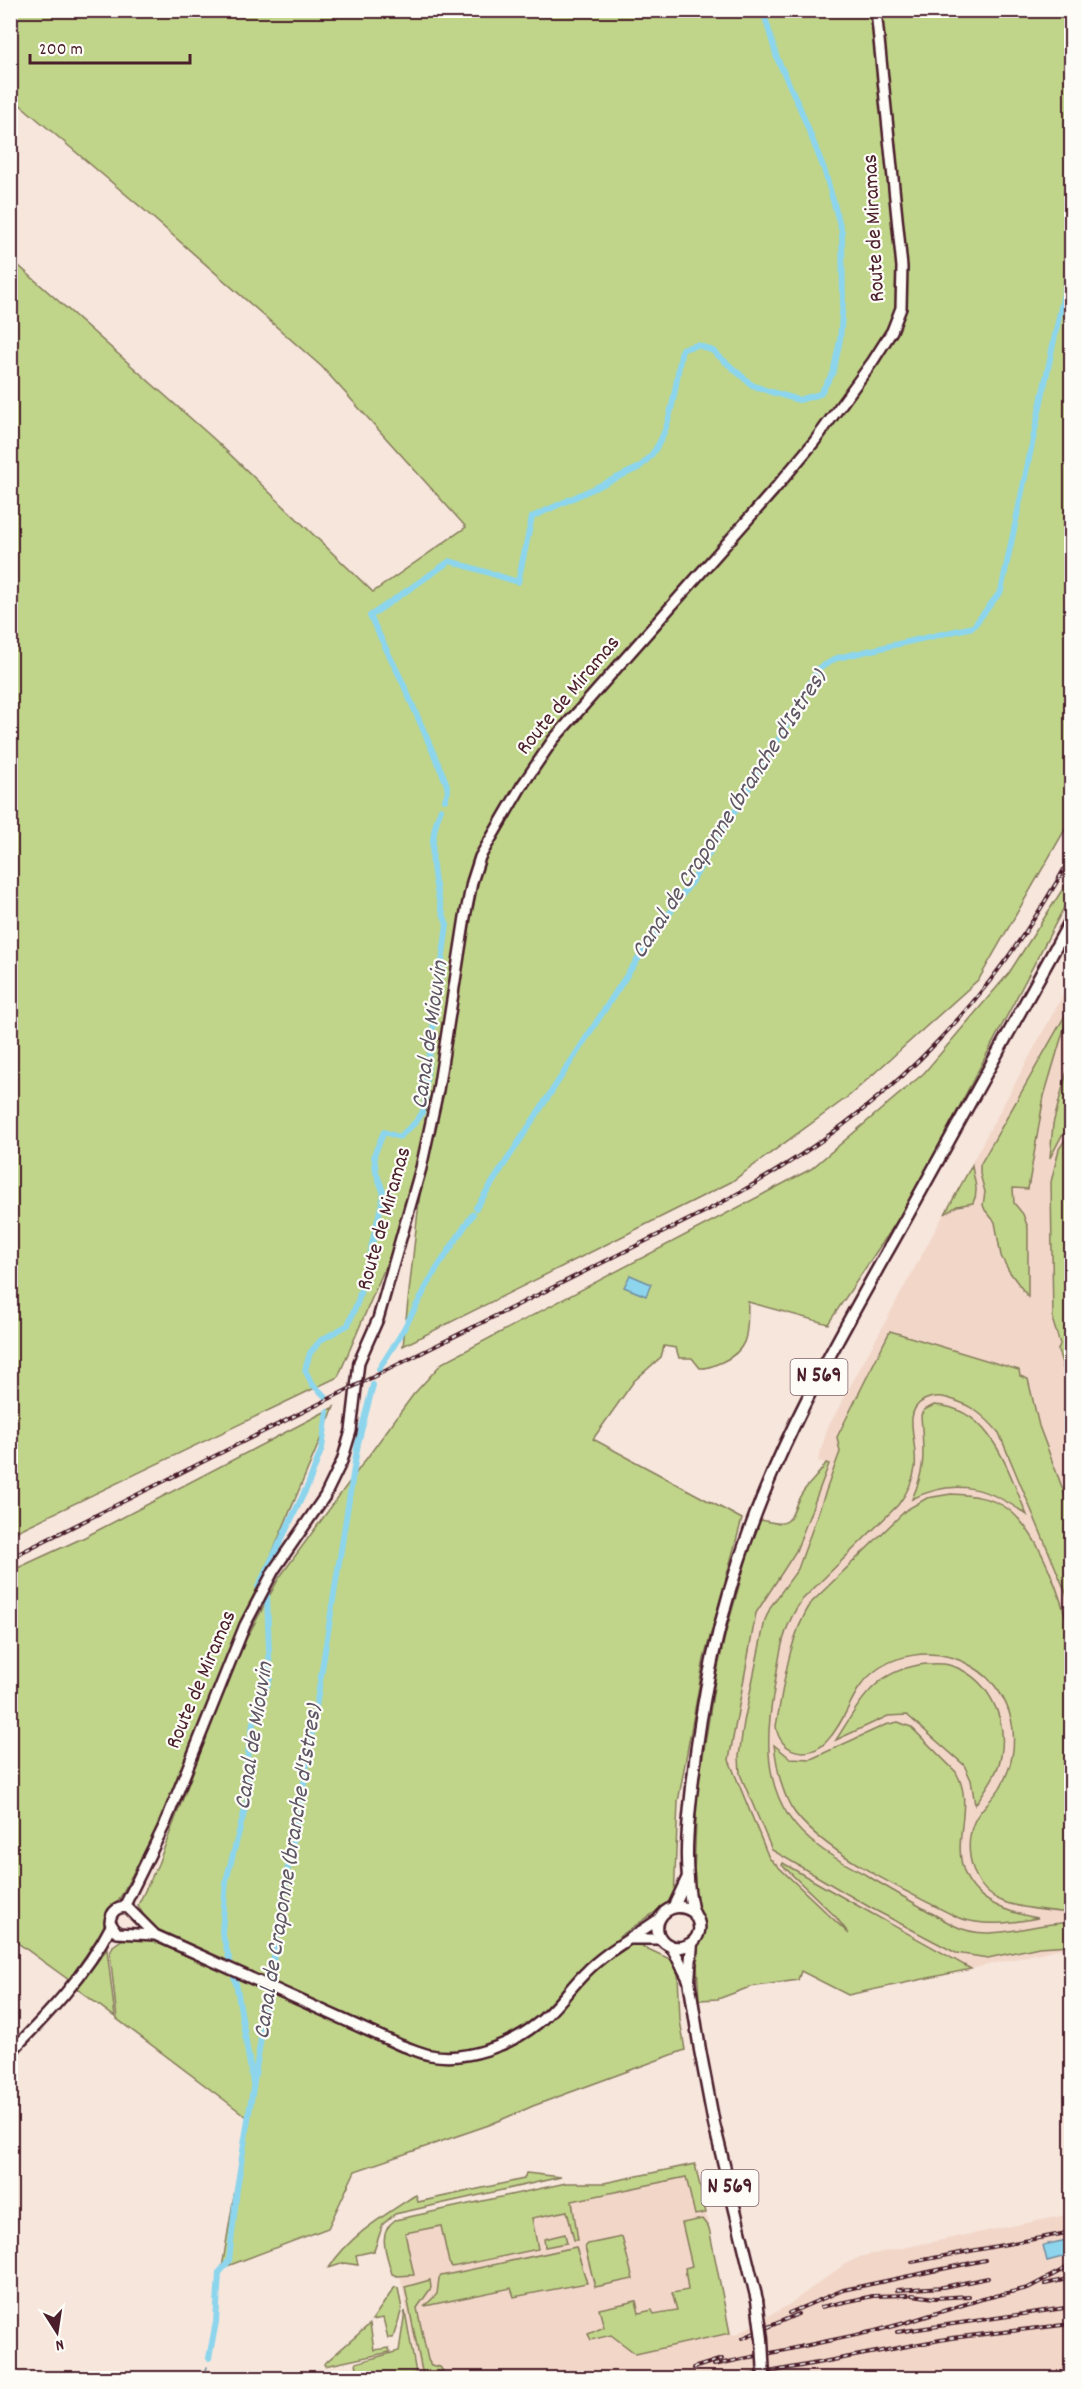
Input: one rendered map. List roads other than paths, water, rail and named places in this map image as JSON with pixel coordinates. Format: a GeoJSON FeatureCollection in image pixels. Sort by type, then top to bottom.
{"type":"FeatureCollection","features":[{"type":"Feature","properties":{"kind":"main road","name":"Route de Miramas"},"geometry":{"type":"LineString","coordinates":[[124,1907],[165,1824],[245,1625],[274,1570],[325,1497],[342,1461],[351,1431],[359,1362],[378,1319],[422,1168],[438,1090],[468,900],[480,857],[525,779],[553,740],[736,534],[807,450],[873,361],[892,331],[901,308],[902,267],[876,10]]}},
{"type":"Feature","properties":{"kind":"main road","name":"N 569"},"geometry":{"type":"LineString","coordinates":[[693,1912],[688,1878],[689,1810],[708,1679],[732,1583],[754,1519],[782,1451],[811,1391],[1071,918]]}},
{"type":"Feature","properties":{"kind":"main road","name":"N 569"},"geometry":{"type":"LineString","coordinates":[[674,1906],[688,1878]]}},
{"type":"Feature","properties":{"kind":"main road","name":"Route de Miramas"},"geometry":{"type":"LineString","coordinates":[[135,1887],[136,1916]]}},
{"type":"Feature","properties":{"kind":"main road"},"geometry":{"type":"LineString","coordinates":[[10,2053],[70,1988],[100,1948],[111,1926],[112,1913],[124,1907],[155,1935],[270,1988],[400,2044],[432,2055],[462,2055],[503,2044],[538,2023],[585,1972],[609,1951],[631,1939],[674,1906],[681,1906],[693,1912],[699,1924],[699,1931],[692,1943],[672,1947],[662,1939],[658,1926],[659,1919]]}},
{"type":"Feature","properties":{"kind":"main road"},"geometry":{"type":"LineString","coordinates":[[100,1948],[136,1926],[136,1916]]}},
{"type":"Feature","properties":{"kind":"main road"},"geometry":{"type":"LineString","coordinates":[[111,1926],[126,1933],[155,1935]]}},
{"type":"Feature","properties":{"kind":"main road"},"geometry":{"type":"LineString","coordinates":[[631,1939],[662,1939]]}},
{"type":"Feature","properties":{"kind":"main road","name":"N 569"},"geometry":{"type":"LineString","coordinates":[[692,1943],[689,1980],[700,2050],[716,2133],[757,2300],[764,2379]]}},
{"type":"Feature","properties":{"kind":"main road","name":"N 569"},"geometry":{"type":"LineString","coordinates":[[672,1947],[689,1980]]}},
{"type":"Feature","properties":{"kind":"water"},"geometry":{"type":"Polygon","coordinates":[[[630,1275],[651,1284],[646,1296],[624,1287],[630,1275]]]}},
{"type":"Feature","properties":{"kind":"water"},"geometry":{"type":"Polygon","coordinates":[[[1067,2240],[1070,2255],[1047,2261],[1043,2245],[1067,2240]]]}},
{"type":"Feature","properties":{"kind":"waterway"},"geometry":{"type":"LineString","coordinates":[[445,800],[448,791],[446,782],[402,681],[370,616],[450,561],[518,582],[532,517],[638,468],[650,457],[659,444],[670,414],[682,349],[698,345],[713,351],[752,385],[799,400],[820,394],[833,373],[840,340],[843,302],[842,232],[824,169],[777,58],[763,10]]}},
{"type":"Feature","properties":{"kind":"waterway","name":"Canal de Craponne (branche d'Istres)"},"geometry":{"type":"LineString","coordinates":[[476,1208],[627,975],[694,878],[773,749],[818,669],[837,658],[973,627],[1001,591],[1072,255]]}},
{"type":"Feature","properties":{"kind":"waterway","name":"Canal de Miouvin"},"geometry":{"type":"LineString","coordinates":[[367,1265],[384,1194],[376,1172],[374,1155],[384,1132],[399,1137],[414,1124],[424,1107],[447,925],[438,897],[432,852],[433,837],[441,809]]}},
{"type":"Feature","properties":{"kind":"waterway","name":"Canal de Craponne (branche d'Istres)"},"geometry":{"type":"LineString","coordinates":[[379,1369],[400,1336],[434,1273],[473,1214]]}},
{"type":"Feature","properties":{"kind":"waterway","name":"Canal de Miouvin"},"geometry":{"type":"LineString","coordinates":[[325,1396],[312,1384],[305,1370],[310,1353],[321,1340],[348,1325],[358,1301],[365,1274]]}},
{"type":"Feature","properties":{"kind":"waterway","name":"Canal de Craponne (branche d'Istres)"},"geometry":{"type":"LineString","coordinates":[[209,2358],[216,2322],[219,2273],[229,2261],[237,2189],[358,1443],[373,1385]]}},
{"type":"Feature","properties":{"kind":"waterway","name":"Canal de Miouvin"},"geometry":{"type":"LineString","coordinates":[[259,1588],[308,1485],[322,1448],[327,1412]]}},
{"type":"Feature","properties":{"kind":"waterway","name":"Canal de Miouvin"},"geometry":{"type":"LineString","coordinates":[[253,2083],[237,1988],[222,1932],[226,1881],[249,1794],[246,1765],[254,1718],[270,1679],[267,1594]]}},
{"type":"Feature","properties":{"kind":"waterway","name":"Canal de Craponne (branche d'Istres)"},"geometry":{"type":"LineString","coordinates":[[204,2378],[207,2367]]}},
{"type":"Feature","properties":{"kind":"railway"},"geometry":{"type":"LineString","coordinates":[[10,1558],[708,1210],[822,1141],[872,1102],[918,1061],[961,1016],[1001,967],[1038,913],[1072,855]]}},
{"type":"Feature","properties":{"kind":"railway"},"geometry":{"type":"LineString","coordinates":[[912,2262],[1072,2232]]}},
{"type":"Feature","properties":{"kind":"railway"},"geometry":{"type":"LineString","coordinates":[[789,2313],[843,2290],[985,2260]]}},
{"type":"Feature","properties":{"kind":"railway"},"geometry":{"type":"LineString","coordinates":[[714,2365],[908,2322],[982,2299],[1028,2288],[1072,2265]]}},
{"type":"Feature","properties":{"kind":"railway"},"geometry":{"type":"LineString","coordinates":[[897,2290],[943,2287],[988,2278]]}},
{"type":"Feature","properties":{"kind":"railway"},"geometry":{"type":"LineString","coordinates":[[1045,2284],[1072,2278]]}},
{"type":"Feature","properties":{"kind":"railway"},"geometry":{"type":"LineString","coordinates":[[821,2307],[873,2296],[908,2295]]}},
{"type":"Feature","properties":{"kind":"railway"},"geometry":{"type":"LineString","coordinates":[[912,2295],[935,2298],[969,2296]]}},
{"type":"Feature","properties":{"kind":"railway"},"geometry":{"type":"LineString","coordinates":[[897,2332],[1072,2307]]}},
{"type":"Feature","properties":{"kind":"railway"},"geometry":{"type":"LineString","coordinates":[[743,2338],[798,2314]]}},
{"type":"Feature","properties":{"kind":"railway"},"geometry":{"type":"LineString","coordinates":[[737,2378],[951,2338],[1072,2324]]}},
{"type":"Feature","properties":{"kind":"railway"},"geometry":{"type":"LineString","coordinates":[[693,2368],[722,2359]]}}]}
